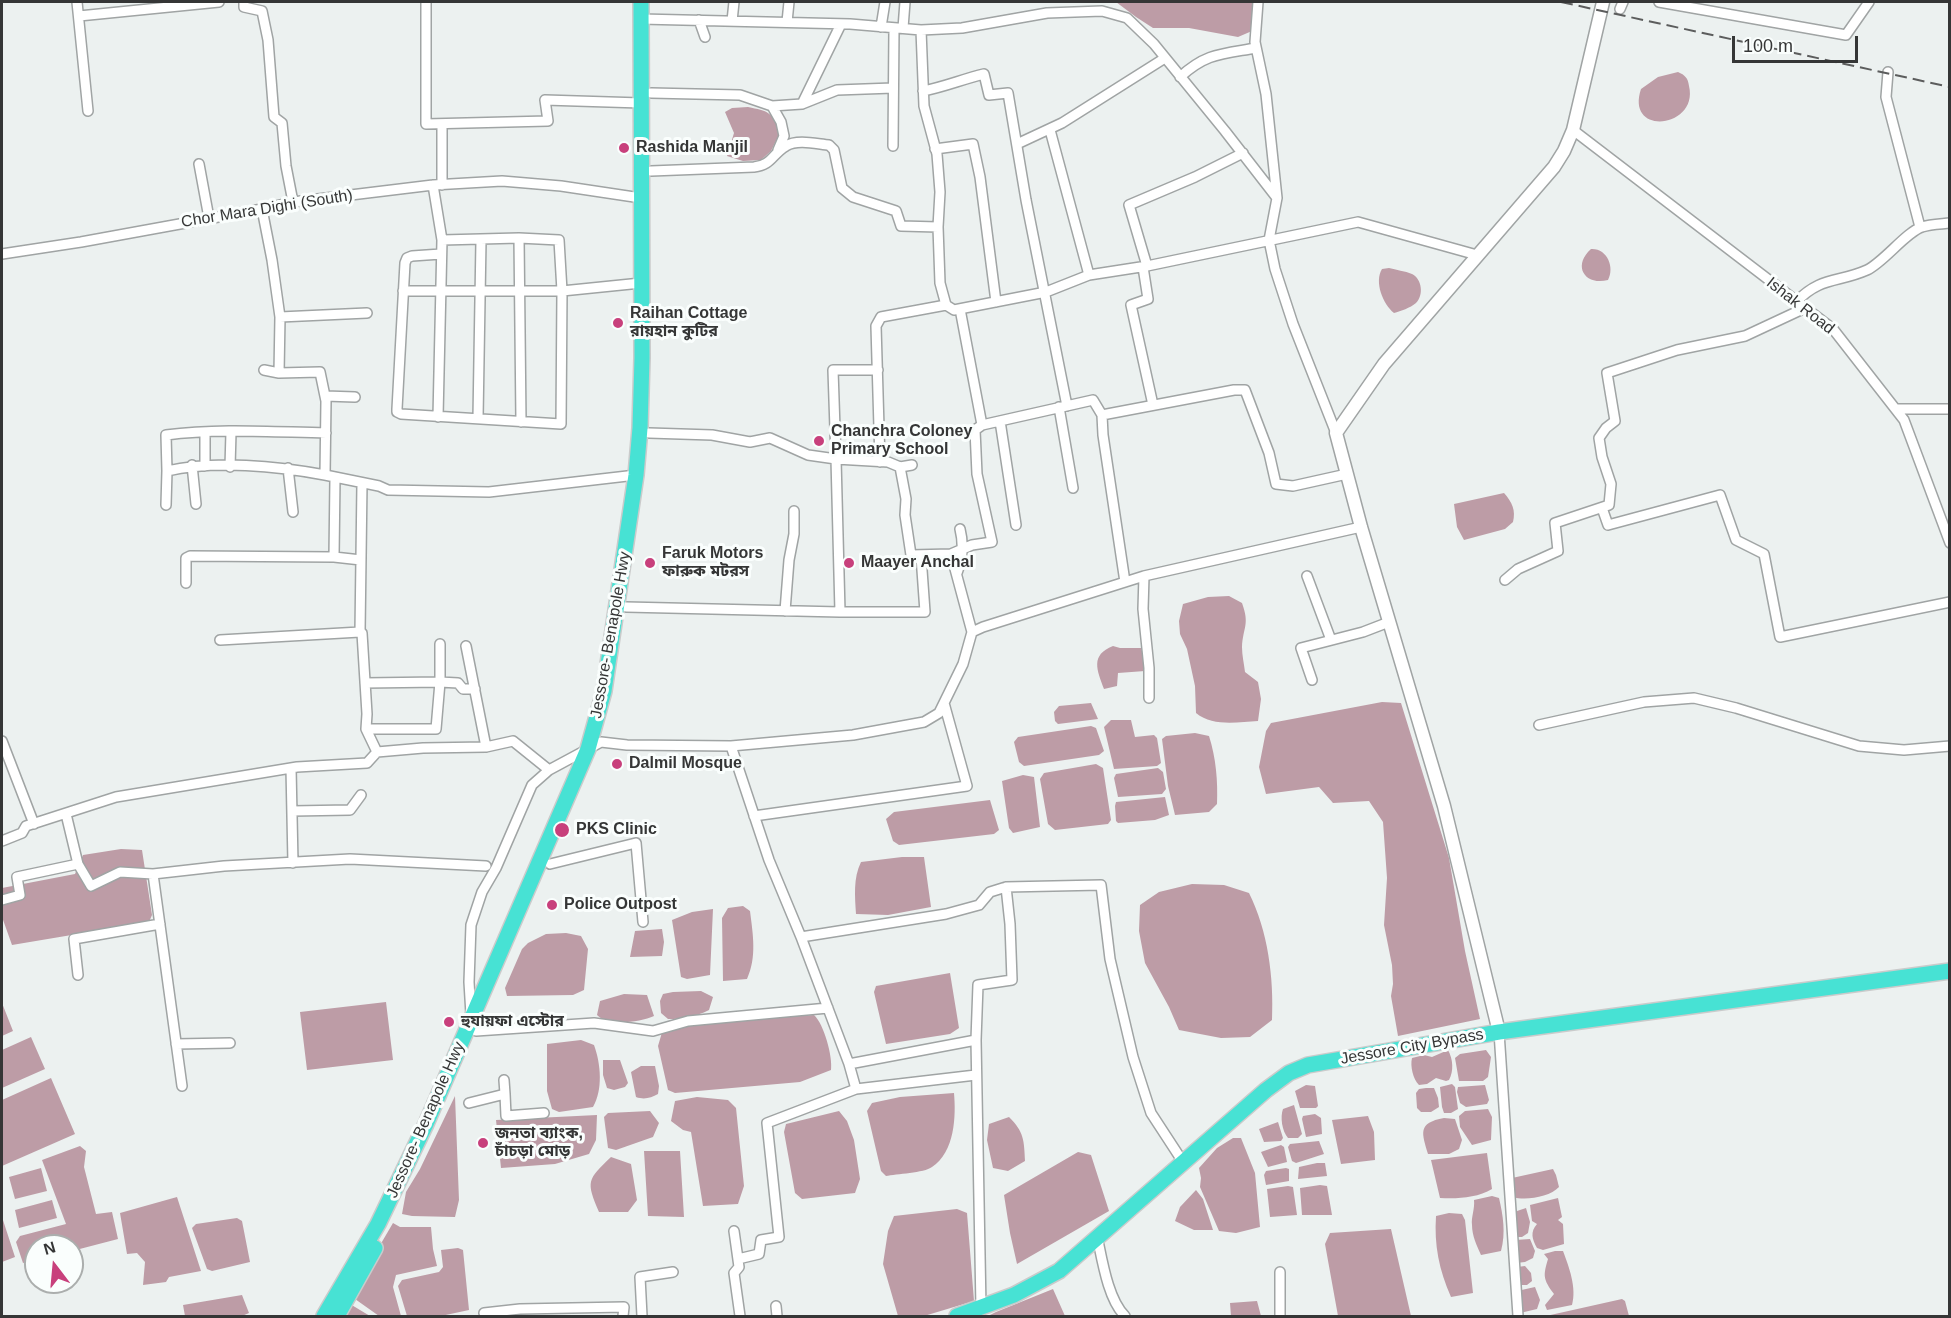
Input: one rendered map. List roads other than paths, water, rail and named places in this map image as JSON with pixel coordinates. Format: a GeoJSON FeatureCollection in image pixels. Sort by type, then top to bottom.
{"type":"FeatureCollection","features":[{"type":"Feature","properties":{"kind":"highway","name":"Jessore- Benapole Hwy"},"geometry":{"type":"LineString","coordinates":[[641,2],[646,20]]}},
{"type":"Feature","properties":{"kind":"highway","name":"Jessore- Benapole Hwy"},"geometry":{"type":"LineString","coordinates":[[336,1317],[390,1221],[423,1154],[474,1025],[595,745],[636,475],[640,428],[641,198],[646,98],[646,20],[650,2]]}},
{"type":"Feature","properties":{"kind":"highway","name":"Jessore- Benapole Hwy"},"geometry":{"type":"LineString","coordinates":[[324,1317],[392,1196],[550,864],[577,795],[615,684],[649,433],[651,171],[646,98]]}},
{"type":"Feature","properties":{"kind":"highway","name":"Jessore City Bypass"},"geometry":{"type":"LineString","coordinates":[[957,1317],[1046,1279],[1068,1264],[1097,1236],[1266,1090],[1289,1073],[1308,1065],[1499,1032],[1950,971]]}},
{"type":"Feature","properties":{"kind":"street"},"geometry":{"type":"LineString","coordinates":[[77,2],[88,111]]}},
{"type":"Feature","properties":{"kind":"street"},"geometry":{"type":"LineString","coordinates":[[79,16],[219,2]]}},
{"type":"Feature","properties":{"kind":"street"},"geometry":{"type":"LineString","coordinates":[[243,2],[244,7],[262,11],[274,117],[282,123],[286,166],[293,202]]}},
{"type":"Feature","properties":{"kind":"street"},"geometry":{"type":"LineString","coordinates":[[426,2],[426,124],[548,121],[545,100],[740,95],[772,106],[802,104],[837,90],[893,88]]}},
{"type":"Feature","properties":{"kind":"street"},"geometry":{"type":"LineString","coordinates":[[732,21],[734,2]]}},
{"type":"Feature","properties":{"kind":"street"},"geometry":{"type":"LineString","coordinates":[[787,22],[789,2]]}},
{"type":"Feature","properties":{"kind":"street"},"geometry":{"type":"LineString","coordinates":[[881,27],[885,2]]}},
{"type":"Feature","properties":{"kind":"street"},"geometry":{"type":"LineString","coordinates":[[893,146],[893,88],[898,28],[905,2]]}},
{"type":"Feature","properties":{"kind":"street"},"geometry":{"type":"LineString","coordinates":[[1258,2],[1255,42],[1266,93],[1277,198],[1269,240],[1275,268],[1293,324],[1336,433],[1361,527],[1444,806],[1499,1032],[1518,1317]]}},
{"type":"Feature","properties":{"kind":"street"},"geometry":{"type":"LineString","coordinates":[[1659,2],[1846,35],[1869,2]]}},
{"type":"Feature","properties":{"kind":"street"},"geometry":{"type":"LineString","coordinates":[[1336,433],[1384,364],[1554,167],[1564,151],[1573,130],[1602,3]]}},
{"type":"Feature","properties":{"kind":"street"},"geometry":{"type":"LineString","coordinates":[[646,20],[787,22],[921,30],[962,28],[1091,6],[1127,18],[1165,58],[1277,198]]}},
{"type":"Feature","properties":{"kind":"street"},"geometry":{"type":"LineString","coordinates":[[699,20],[705,37]]}},
{"type":"Feature","properties":{"kind":"street"},"geometry":{"type":"LineString","coordinates":[[802,104],[841,24]]}},
{"type":"Feature","properties":{"kind":"street"},"geometry":{"type":"LineString","coordinates":[[921,30],[924,106],[935,149],[940,192],[938,227],[940,284],[946,305]]}},
{"type":"Feature","properties":{"kind":"street"},"geometry":{"type":"LineString","coordinates":[[1180,77],[1204,58],[1256,48]]}},
{"type":"Feature","properties":{"kind":"street"},"geometry":{"type":"LineString","coordinates":[[1017,144],[1050,130],[1165,58]]}},
{"type":"Feature","properties":{"kind":"street"},"geometry":{"type":"LineString","coordinates":[[1888,72],[1886,97],[1920,227]]}},
{"type":"Feature","properties":{"kind":"street"},"geometry":{"type":"LineString","coordinates":[[923,91],[984,74],[989,95],[1008,93],[1026,200],[1046,292],[1073,488]]}},
{"type":"Feature","properties":{"kind":"street"},"geometry":{"type":"LineString","coordinates":[[772,106],[781,122],[784,136],[777,154]]}},
{"type":"Feature","properties":{"kind":"street"},"geometry":{"type":"LineString","coordinates":[[438,417],[442,240],[438,185],[442,124]]}},
{"type":"Feature","properties":{"kind":"street"},"geometry":{"type":"LineString","coordinates":[[1050,130],[1089,275]]}},
{"type":"Feature","properties":{"kind":"street","name":"Ishak Road"},"geometry":{"type":"LineString","coordinates":[[1573,130],[1833,329],[1904,420],[1950,543]]}},
{"type":"Feature","properties":{"kind":"street"},"geometry":{"type":"LineString","coordinates":[[651,171],[765,166],[787,145],[799,142],[830,145],[834,150],[842,188],[853,197],[896,212],[901,226],[938,227]]}},
{"type":"Feature","properties":{"kind":"street"},"geometry":{"type":"LineString","coordinates":[[935,149],[973,144],[992,257],[996,302]]}},
{"type":"Feature","properties":{"kind":"street"},"geometry":{"type":"LineString","coordinates":[[1153,405],[1131,305],[1148,299],[1145,266],[1129,205],[1195,177],[1243,153]]}},
{"type":"Feature","properties":{"kind":"street"},"geometry":{"type":"LineString","coordinates":[[198,164],[209,219]]}},
{"type":"Feature","properties":{"kind":"street","name":"Chor Mara Dighi (South)"},"geometry":{"type":"LineString","coordinates":[[2,254],[81,242],[293,202],[438,185],[502,181],[561,186],[641,198]]}},
{"type":"Feature","properties":{"kind":"street"},"geometry":{"type":"LineString","coordinates":[[262,209],[280,317],[279,373]]}},
{"type":"Feature","properties":{"kind":"street"},"geometry":{"type":"LineString","coordinates":[[880,462],[876,326],[880,316],[946,305],[954,310],[996,302],[1046,292],[1089,275],[1145,266],[1358,222],[1477,255]]}},
{"type":"Feature","properties":{"kind":"street"},"geometry":{"type":"LineString","coordinates":[[1796,302],[1808,290],[1827,281],[1868,269],[1920,227],[1950,223]]}},
{"type":"Feature","properties":{"kind":"street"},"geometry":{"type":"LineString","coordinates":[[441,254],[412,256],[407,258],[405,263],[397,412],[438,417],[561,424],[562,291],[559,240],[519,238],[442,240]]}},
{"type":"Feature","properties":{"kind":"street"},"geometry":{"type":"LineString","coordinates":[[519,238],[521,422]]}},
{"type":"Feature","properties":{"kind":"street"},"geometry":{"type":"LineString","coordinates":[[478,418],[481,240]]}},
{"type":"Feature","properties":{"kind":"street"},"geometry":{"type":"LineString","coordinates":[[403,291],[562,291],[641,283]]}},
{"type":"Feature","properties":{"kind":"street"},"geometry":{"type":"LineString","coordinates":[[1505,580],[1518,569],[1558,551],[1555,523],[1609,506],[1611,484],[1602,457],[1599,438],[1606,428],[1616,421],[1607,373],[1677,350],[1745,336],[1805,308]]}},
{"type":"Feature","properties":{"kind":"street"},"geometry":{"type":"LineString","coordinates":[[960,309],[982,425]]}},
{"type":"Feature","properties":{"kind":"street"},"geometry":{"type":"LineString","coordinates":[[280,317],[368,313]]}},
{"type":"Feature","properties":{"kind":"street"},"geometry":{"type":"LineString","coordinates":[[264,370],[279,373],[320,372],[325,396],[325,475]]}},
{"type":"Feature","properties":{"kind":"street"},"geometry":{"type":"LineString","coordinates":[[840,612],[833,370],[878,370]]}},
{"type":"Feature","properties":{"kind":"street"},"geometry":{"type":"LineString","coordinates":[[1102,415],[1234,390],[1245,390],[1269,453],[1276,484],[1293,486],[1347,474]]}},
{"type":"Feature","properties":{"kind":"street"},"geometry":{"type":"LineString","coordinates":[[325,396],[356,397]]}},
{"type":"Feature","properties":{"kind":"street"},"geometry":{"type":"LineString","coordinates":[[900,467],[906,499],[905,515],[911,555],[951,554],[972,545],[992,542],[980,496],[975,430],[982,425],[1093,400],[1102,415],[1125,582]]}},
{"type":"Feature","properties":{"kind":"street"},"geometry":{"type":"LineString","coordinates":[[1896,409],[1950,410]]}},
{"type":"Feature","properties":{"kind":"street"},"geometry":{"type":"LineString","coordinates":[[1000,421],[1016,525]]}},
{"type":"Feature","properties":{"kind":"street"},"geometry":{"type":"LineString","coordinates":[[166,506],[166,435],[279,431],[326,433]]}},
{"type":"Feature","properties":{"kind":"street"},"geometry":{"type":"LineString","coordinates":[[205,432],[205,466]]}},
{"type":"Feature","properties":{"kind":"street"},"geometry":{"type":"LineString","coordinates":[[230,467],[231,432]]}},
{"type":"Feature","properties":{"kind":"street"},"geometry":{"type":"LineString","coordinates":[[649,433],[712,435],[750,442],[770,438],[808,455],[896,464],[900,467],[912,465]]}},
{"type":"Feature","properties":{"kind":"street"},"geometry":{"type":"LineString","coordinates":[[166,471],[192,465],[288,468],[379,486],[388,490],[489,492],[636,475]]}},
{"type":"Feature","properties":{"kind":"street"},"geometry":{"type":"LineString","coordinates":[[192,465],[196,504]]}},
{"type":"Feature","properties":{"kind":"street"},"geometry":{"type":"LineString","coordinates":[[288,468],[293,512]]}},
{"type":"Feature","properties":{"kind":"street"},"geometry":{"type":"LineString","coordinates":[[334,557],[335,478]]}},
{"type":"Feature","properties":{"kind":"street"},"geometry":{"type":"LineString","coordinates":[[220,640],[360,632],[362,483]]}},
{"type":"Feature","properties":{"kind":"street"},"geometry":{"type":"LineString","coordinates":[[1602,508],[1608,525],[1720,495],[1736,540],[1764,554],[1780,637],[1950,602]]}},
{"type":"Feature","properties":{"kind":"street"},"geometry":{"type":"LineString","coordinates":[[785,610],[789,560],[794,534],[794,511]]}},
{"type":"Feature","properties":{"kind":"street"},"geometry":{"type":"LineString","coordinates":[[972,632],[1144,576],[1361,527]]}},
{"type":"Feature","properties":{"kind":"street"},"geometry":{"type":"LineString","coordinates":[[957,573],[962,560],[963,540],[960,529]]}},
{"type":"Feature","properties":{"kind":"street"},"geometry":{"type":"LineString","coordinates":[[828,1008],[688,1021],[653,1031],[594,1023],[474,1025],[469,982],[471,925],[482,892],[496,868],[532,784],[549,770],[595,745],[730,746],[853,735],[924,722],[939,713],[963,664],[972,632],[951,554]]}},
{"type":"Feature","properties":{"kind":"street"},"geometry":{"type":"LineString","coordinates":[[186,583],[186,558],[190,556],[334,557],[361,560]]}},
{"type":"Feature","properties":{"kind":"street"},"geometry":{"type":"LineString","coordinates":[[626,607],[925,612],[921,556]]}},
{"type":"Feature","properties":{"kind":"street"},"geometry":{"type":"LineString","coordinates":[[1144,576],[1143,609],[1149,668],[1149,698]]}},
{"type":"Feature","properties":{"kind":"street"},"geometry":{"type":"LineString","coordinates":[[1307,576],[1331,640]]}},
{"type":"Feature","properties":{"kind":"street"},"geometry":{"type":"LineString","coordinates":[[1312,680],[1301,648],[1363,632],[1389,622]]}},
{"type":"Feature","properties":{"kind":"street"},"geometry":{"type":"LineString","coordinates":[[362,633],[366,729],[377,753]]}},
{"type":"Feature","properties":{"kind":"street"},"geometry":{"type":"LineString","coordinates":[[366,729],[436,729],[440,644]]}},
{"type":"Feature","properties":{"kind":"street"},"geometry":{"type":"LineString","coordinates":[[466,646],[486,747]]}},
{"type":"Feature","properties":{"kind":"street"},"geometry":{"type":"LineString","coordinates":[[365,683],[458,682],[463,690],[475,689]]}},
{"type":"Feature","properties":{"kind":"street"},"geometry":{"type":"LineString","coordinates":[[1539,725],[1644,702],[1694,698],[1736,708],[1858,746],[1904,750],[1950,746]]}},
{"type":"Feature","properties":{"kind":"street"},"geometry":{"type":"LineString","coordinates":[[754,816],[967,786],[944,703]]}},
{"type":"Feature","properties":{"kind":"street"},"geometry":{"type":"LineString","coordinates":[[2,741],[34,824]]}},
{"type":"Feature","properties":{"kind":"street"},"geometry":{"type":"LineString","coordinates":[[2,841],[22,833],[26,826],[116,797],[291,768],[367,763],[377,753],[423,748],[486,747],[513,741],[549,770]]}},
{"type":"Feature","properties":{"kind":"street"},"geometry":{"type":"LineString","coordinates":[[730,746],[769,860],[801,936],[849,1064],[856,1089]]}},
{"type":"Feature","properties":{"kind":"street"},"geometry":{"type":"LineString","coordinates":[[291,768],[293,862]]}},
{"type":"Feature","properties":{"kind":"street"},"geometry":{"type":"LineString","coordinates":[[292,811],[350,810],[361,795]]}},
{"type":"Feature","properties":{"kind":"street"},"geometry":{"type":"LineString","coordinates":[[66,814],[78,864],[91,886],[120,872],[153,874],[224,866],[293,862],[350,860],[486,866]]}},
{"type":"Feature","properties":{"kind":"street"},"geometry":{"type":"LineString","coordinates":[[550,864],[636,843],[643,922]]}},
{"type":"Feature","properties":{"kind":"street"},"geometry":{"type":"LineString","coordinates":[[2,900],[20,895],[17,877],[78,864]]}},
{"type":"Feature","properties":{"kind":"street"},"geometry":{"type":"LineString","coordinates":[[153,874],[182,1086]]}},
{"type":"Feature","properties":{"kind":"street"},"geometry":{"type":"LineString","coordinates":[[801,936],[946,914],[979,905],[990,892],[1006,888],[1101,885],[1110,959],[1133,1057],[1151,1113],[1183,1162]]}},
{"type":"Feature","properties":{"kind":"street"},"geometry":{"type":"LineString","coordinates":[[981,1308],[976,1075],[978,985],[1012,980],[1006,888]]}},
{"type":"Feature","properties":{"kind":"street"},"geometry":{"type":"LineString","coordinates":[[78,975],[74,939],[160,924]]}},
{"type":"Feature","properties":{"kind":"street"},"geometry":{"type":"LineString","coordinates":[[849,1064],[976,1040]]}},
{"type":"Feature","properties":{"kind":"street"},"geometry":{"type":"LineString","coordinates":[[176,1044],[230,1043]]}},
{"type":"Feature","properties":{"kind":"street"},"geometry":{"type":"LineString","coordinates":[[740,1317],[734,1273],[739,1267],[737,1249],[734,1231],[735,1240],[737,1250],[738,1259],[759,1254],[761,1239],[779,1237],[767,1123],[856,1089],[976,1075]]}},
{"type":"Feature","properties":{"kind":"street"},"geometry":{"type":"LineString","coordinates":[[504,1080],[506,1116],[544,1113]]}},
{"type":"Feature","properties":{"kind":"street"},"geometry":{"type":"LineString","coordinates":[[469,1103],[505,1094]]}},
{"type":"Feature","properties":{"kind":"street"},"geometry":{"type":"LineString","coordinates":[[1097,1236],[1107,1279],[1120,1312],[1125,1317]]}},
{"type":"Feature","properties":{"kind":"street"},"geometry":{"type":"LineString","coordinates":[[484,1313],[520,1309],[641,1311],[640,1277],[673,1272]]}},
{"type":"Feature","properties":{"kind":"street"},"geometry":{"type":"LineString","coordinates":[[1280,1272],[1280,1317]]}},
{"type":"Feature","properties":{"kind":"street"},"geometry":{"type":"LineString","coordinates":[[776,1306],[777,1317]]}},
{"type":"Feature","properties":{"kind":"railway"},"geometry":{"type":"LineString","coordinates":[[1561,2],[1950,87]]}},
{"type":"Feature","properties":{"kind":"place","name":"Rashida Manjil"},"geometry":{"type":"Point","coordinates":[624,148]}},
{"type":"Feature","properties":{"kind":"place","name":"Raihan Cottage রায়হান কুটির"},"geometry":{"type":"Point","coordinates":[618,323]}},
{"type":"Feature","properties":{"kind":"place","name":"Chanchra Coloney Primary School"},"geometry":{"type":"Point","coordinates":[819,441]}},
{"type":"Feature","properties":{"kind":"place","name":"Faruk Motors ফারুক মটরস"},"geometry":{"type":"Point","coordinates":[650,563]}},
{"type":"Feature","properties":{"kind":"place","name":"Maayer Anchal"},"geometry":{"type":"Point","coordinates":[849,563]}},
{"type":"Feature","properties":{"kind":"place","name":"Dalmil Mosque"},"geometry":{"type":"Point","coordinates":[617,764]}},
{"type":"Feature","properties":{"kind":"place","name":"PKS Clinic"},"geometry":{"type":"Point","coordinates":[562,830]}},
{"type":"Feature","properties":{"kind":"place","name":"Police Outpost"},"geometry":{"type":"Point","coordinates":[552,905]}},
{"type":"Feature","properties":{"kind":"place","name":"হুযায়ফা এস্টোর"},"geometry":{"type":"Point","coordinates":[449,1022]}},
{"type":"Feature","properties":{"kind":"place","name":"জনতা ব্যাংক, চাঁচড়া মোড়"},"geometry":{"type":"Point","coordinates":[483,1143]}}]}
